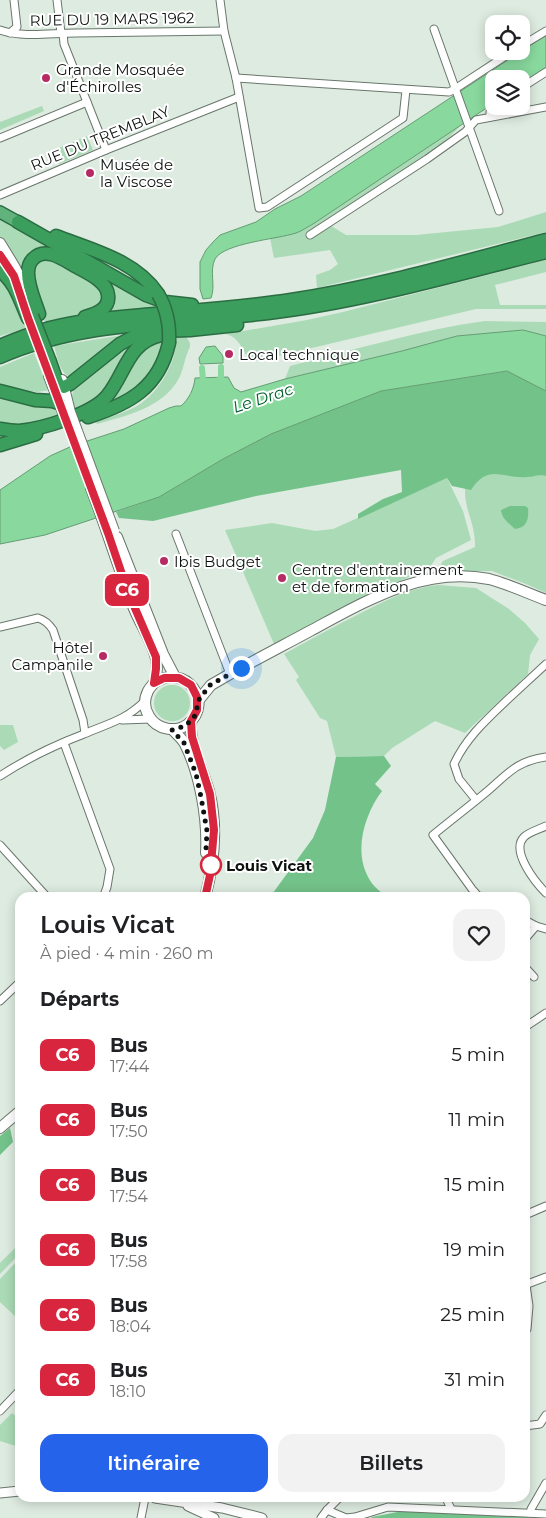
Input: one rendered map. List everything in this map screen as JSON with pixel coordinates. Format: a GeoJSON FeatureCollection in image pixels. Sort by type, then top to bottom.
{"type":"FeatureCollection","features":[{"type":"Feature","properties":{"kind":"highway"},"geometry":{"type":"LineString","coordinates":[[0,212],[146,295],[165,302],[190,316]]}},
{"type":"Feature","properties":{"kind":"highway"},"geometry":{"type":"LineString","coordinates":[[0,445],[110,410],[127,401],[140,393],[154,379],[162,365],[169,342],[168,318],[165,307],[158,294],[141,274],[118,261],[18,222]]}},
{"type":"Feature","properties":{"kind":"highway"},"geometry":{"type":"LineString","coordinates":[[0,357],[23,348],[71,335],[190,316],[224,317],[289,300],[385,281],[546,240]]}},
{"type":"Feature","properties":{"kind":"highway"},"geometry":{"type":"LineString","coordinates":[[0,346],[23,336],[50,328],[126,316],[285,319],[457,279],[467,272],[546,252]]}},
{"type":"Feature","properties":{"kind":"highway"},"geometry":{"type":"LineString","coordinates":[[75,323],[80,318],[96,314],[104,308],[108,302],[107,292],[102,283],[49,253],[36,256],[30,262],[28,270],[34,315],[60,386],[64,387],[70,384],[96,362],[130,338],[156,331],[190,316]]}},
{"type":"Feature","properties":{"kind":"highway"},"geometry":{"type":"LineString","coordinates":[[0,271],[5,275],[34,315]]}},
{"type":"Feature","properties":{"kind":"highway"},"geometry":{"type":"LineString","coordinates":[[14,276],[46,336]]}},
{"type":"Feature","properties":{"kind":"highway"},"geometry":{"type":"LineString","coordinates":[[0,429],[18,431],[30,429],[87,411],[106,397],[131,355],[139,346],[159,336],[190,316]]}},
{"type":"Feature","properties":{"kind":"highway"},"geometry":{"type":"LineString","coordinates":[[0,339],[23,336]]}},
{"type":"Feature","properties":{"kind":"highway"},"geometry":{"type":"LineString","coordinates":[[0,391],[35,400],[52,401],[64,410]]}},
{"type":"Feature","properties":{"kind":"main road"},"geometry":{"type":"LineString","coordinates":[[0,243],[21,278],[34,315]]}},
{"type":"Feature","properties":{"kind":"main road"},"geometry":{"type":"LineString","coordinates":[[0,255],[14,276]]}},
{"type":"Feature","properties":{"kind":"main road"},"geometry":{"type":"LineString","coordinates":[[46,336],[50,362],[64,410],[111,532],[163,654],[175,677]]}},
{"type":"Feature","properties":{"kind":"main road"},"geometry":{"type":"LineString","coordinates":[[64,387],[64,410]]}},
{"type":"Feature","properties":{"kind":"main road"},"geometry":{"type":"LineString","coordinates":[[111,532],[131,600],[156,657],[154,683]]}},
{"type":"Feature","properties":{"kind":"main road"},"geometry":{"type":"LineString","coordinates":[[191,685],[210,685],[371,599],[398,587],[428,578],[455,577],[489,580],[546,600]]}},
{"type":"Feature","properties":{"kind":"main road"},"geometry":{"type":"LineString","coordinates":[[172,730],[182,727],[191,721],[196,714],[198,701],[196,692],[191,685],[175,677],[164,678],[154,683],[148,691],[145,701],[146,711],[158,726],[172,730],[184,743],[196,774],[207,831],[201,892]]}},
{"type":"Feature","properties":{"kind":"main road"},"geometry":{"type":"LineString","coordinates":[[198,701],[210,685]]}},
{"type":"Feature","properties":{"kind":"main road"},"geometry":{"type":"LineString","coordinates":[[191,721],[192,737],[210,794],[213,812],[214,830],[211,866],[206,892]]}},
{"type":"Feature","properties":{"kind":"main road"},"geometry":{"type":"LineString","coordinates":[[0,1128],[15,1115]]}},
{"type":"Feature","properties":{"kind":"street"},"geometry":{"type":"LineString","coordinates":[[10,33],[16,27],[14,0]]}},
{"type":"Feature","properties":{"kind":"street"},"geometry":{"type":"LineString","coordinates":[[57,0],[64,44],[106,150]]}},
{"type":"Feature","properties":{"kind":"street"},"geometry":{"type":"LineString","coordinates":[[220,0],[224,31],[236,78],[258,208],[267,207],[402,118],[406,90]]}},
{"type":"Feature","properties":{"kind":"street"},"geometry":{"type":"LineString","coordinates":[[434,29],[499,211]]}},
{"type":"Feature","properties":{"kind":"street","name":"RUE DU 19 MARS 1962"},"geometry":{"type":"LineString","coordinates":[[0,30],[28,35],[224,31]]}},
{"type":"Feature","properties":{"kind":"street"},"geometry":{"type":"LineString","coordinates":[[530,40],[546,30]]}},
{"type":"Feature","properties":{"kind":"street"},"geometry":{"type":"LineString","coordinates":[[236,78],[449,92],[456,91],[501,60]]}},
{"type":"Feature","properties":{"kind":"street"},"geometry":{"type":"LineString","coordinates":[[530,82],[546,72]]}},
{"type":"Feature","properties":{"kind":"street","name":"RUE DU TREMBLAY"},"geometry":{"type":"LineString","coordinates":[[0,195],[239,97]]}},
{"type":"Feature","properties":{"kind":"street"},"geometry":{"type":"LineString","coordinates":[[0,138],[87,102]]}},
{"type":"Feature","properties":{"kind":"street"},"geometry":{"type":"LineString","coordinates":[[310,235],[427,159],[476,120],[546,107]]}},
{"type":"Feature","properties":{"kind":"street"},"geometry":{"type":"LineString","coordinates":[[176,534],[230,674]]}},
{"type":"Feature","properties":{"kind":"street"},"geometry":{"type":"LineString","coordinates":[[0,627],[38,618],[44,620],[49,625],[74,694],[85,733]]}},
{"type":"Feature","properties":{"kind":"street"},"geometry":{"type":"LineString","coordinates":[[476,800],[459,779],[454,764],[461,750],[486,720],[546,664]]}},
{"type":"Feature","properties":{"kind":"street"},"geometry":{"type":"LineString","coordinates":[[119,721],[145,701]]}},
{"type":"Feature","properties":{"kind":"street"},"geometry":{"type":"LineString","coordinates":[[0,776],[28,760],[85,733],[119,721],[151,719]]}},
{"type":"Feature","properties":{"kind":"street"},"geometry":{"type":"LineString","coordinates":[[64,743],[110,869],[105,892]]}},
{"type":"Feature","properties":{"kind":"street"},"geometry":{"type":"LineString","coordinates":[[475,892],[433,835],[511,770],[529,760],[546,757]]}},
{"type":"Feature","properties":{"kind":"street"},"geometry":{"type":"LineString","coordinates":[[546,826],[524,837],[520,844],[528,872],[546,893]]}},
{"type":"Feature","properties":{"kind":"street"},"geometry":{"type":"LineString","coordinates":[[0,845],[43,892]]}},
{"type":"Feature","properties":{"kind":"street"},"geometry":{"type":"LineString","coordinates":[[530,923],[546,929]]}},
{"type":"Feature","properties":{"kind":"street"},"geometry":{"type":"LineString","coordinates":[[530,933],[536,926]]}},
{"type":"Feature","properties":{"kind":"street"},"geometry":{"type":"LineString","coordinates":[[530,973],[534,977]]}},
{"type":"Feature","properties":{"kind":"street"},"geometry":{"type":"LineString","coordinates":[[0,1001],[15,987]]}},
{"type":"Feature","properties":{"kind":"street"},"geometry":{"type":"LineString","coordinates":[[530,1024],[546,1013]]}},
{"type":"Feature","properties":{"kind":"street"},"geometry":{"type":"LineString","coordinates":[[530,1213],[546,1206]]}},
{"type":"Feature","properties":{"kind":"street"},"geometry":{"type":"LineString","coordinates":[[530,1283],[546,1277]]}},
{"type":"Feature","properties":{"kind":"street"},"geometry":{"type":"LineString","coordinates":[[0,1411],[15,1395]]}},
{"type":"Feature","properties":{"kind":"street"},"geometry":{"type":"LineString","coordinates":[[530,1425],[540,1424],[546,1415]]}},
{"type":"Feature","properties":{"kind":"street"},"geometry":{"type":"LineString","coordinates":[[530,1513],[546,1483]]}},
{"type":"Feature","properties":{"kind":"street"},"geometry":{"type":"LineString","coordinates":[[0,1493],[15,1492]]}},
{"type":"Feature","properties":{"kind":"street"},"geometry":{"type":"LineString","coordinates":[[142,1518],[144,1502]]}},
{"type":"Feature","properties":{"kind":"street"},"geometry":{"type":"LineString","coordinates":[[178,1502],[214,1518]]}},
{"type":"Feature","properties":{"kind":"street"},"geometry":{"type":"LineString","coordinates":[[178,1502],[222,1508],[262,1518]]}},
{"type":"Feature","properties":{"kind":"street"},"geometry":{"type":"LineString","coordinates":[[321,1518],[335,1502]]}},
{"type":"Feature","properties":{"kind":"street"},"geometry":{"type":"LineString","coordinates":[[447,1502],[450,1509]]}},
{"type":"Feature","properties":{"kind":"street"},"geometry":{"type":"LineString","coordinates":[[327,1510],[346,1518],[388,1507],[546,1514]]}},
{"type":"Feature","properties":{"kind":"shaded area"},"geometry":{"type":"Polygon","coordinates":[[[42,106],[44,111],[0,130],[0,122],[42,106]]]}},
{"type":"Feature","properties":{"kind":"shaded area"},"geometry":{"type":"Polygon","coordinates":[[[461,125],[446,141],[328,224],[346,235],[416,235],[498,227],[546,212],[546,232],[317,288],[316,275],[330,270],[338,264],[330,250],[274,258],[270,238],[296,233],[313,224],[461,125]]]}},
{"type":"Feature","properties":{"kind":"shaded area"},"geometry":{"type":"Polygon","coordinates":[[[87,136],[93,150],[59,164],[54,150],[87,136]]]}},
{"type":"Feature","properties":{"kind":"shaded area"},"geometry":{"type":"Polygon","coordinates":[[[0,216],[156,304],[156,308],[108,313],[113,298],[44,248],[30,253],[26,260],[24,274],[0,239],[0,216]]]}},
{"type":"Feature","properties":{"kind":"shaded area"},"geometry":{"type":"Polygon","coordinates":[[[48,257],[98,285],[104,299],[93,311],[45,322],[36,297],[32,265],[48,257]]]}},
{"type":"Feature","properties":{"kind":"shaded area"},"geometry":{"type":"Polygon","coordinates":[[[546,260],[546,272],[495,285],[500,305],[546,305],[546,309],[476,309],[257,361],[248,358],[237,340],[226,334],[343,312],[546,260]]]}},
{"type":"Feature","properties":{"kind":"shaded area"},"geometry":{"type":"Polygon","coordinates":[[[0,275],[16,299],[27,328],[0,336],[0,275]]]}},
{"type":"Feature","properties":{"kind":"shaded area"},"geometry":{"type":"Polygon","coordinates":[[[485,321],[546,322],[546,336],[523,330],[457,336],[285,379],[290,366],[411,335],[485,321]]]}},
{"type":"Feature","properties":{"kind":"shaded area"},"geometry":{"type":"Polygon","coordinates":[[[124,335],[71,377],[64,373],[54,346],[124,335]]]}},
{"type":"Feature","properties":{"kind":"shaded area"},"geometry":{"type":"Polygon","coordinates":[[[186,336],[190,347],[180,376],[163,398],[142,409],[97,424],[96,422],[137,406],[153,393],[170,367],[174,357],[177,337],[186,336]]]}},
{"type":"Feature","properties":{"kind":"shaded area"},"geometry":{"type":"Polygon","coordinates":[[[166,338],[165,345],[146,383],[104,409],[141,350],[166,338]]]}},
{"type":"Feature","properties":{"kind":"shaded area"},"geometry":{"type":"Polygon","coordinates":[[[135,341],[108,391],[75,413],[71,398],[76,384],[135,341]]]}},
{"type":"Feature","properties":{"kind":"shaded area"},"geometry":{"type":"Polygon","coordinates":[[[34,353],[49,390],[37,392],[0,386],[0,367],[34,353]]]}},
{"type":"Feature","properties":{"kind":"shaded area"},"geometry":{"type":"Polygon","coordinates":[[[508,371],[546,391],[546,476],[490,475],[484,477],[471,490],[452,486],[447,478],[358,519],[358,514],[383,499],[402,492],[401,470],[256,496],[153,521],[119,518],[116,512],[159,497],[223,459],[271,434],[381,391],[508,371]]]}},
{"type":"Feature","properties":{"kind":"shaded area"},"geometry":{"type":"Polygon","coordinates":[[[0,396],[55,407],[64,417],[26,427],[0,425],[0,396]]]}},
{"type":"Feature","properties":{"kind":"shaded area"},"geometry":{"type":"Polygon","coordinates":[[[546,460],[546,593],[492,571],[437,571],[443,561],[475,547],[475,537],[465,493],[469,473],[546,460]]]}},
{"type":"Feature","properties":{"kind":"shaded area"},"geometry":{"type":"Polygon","coordinates":[[[447,478],[463,511],[471,540],[436,558],[430,567],[421,572],[346,606],[274,644],[225,530],[272,523],[315,531],[333,529],[447,478]]]}},
{"type":"Feature","properties":{"kind":"shaded area"},"geometry":{"type":"Polygon","coordinates":[[[510,506],[525,506],[528,508],[525,525],[515,529],[506,521],[501,510],[510,506]]]}},
{"type":"Feature","properties":{"kind":"shaded area"},"geometry":{"type":"Polygon","coordinates":[[[438,585],[476,588],[509,609],[525,623],[539,639],[530,655],[528,674],[465,733],[435,721],[392,748],[384,756],[336,757],[327,721],[320,718],[296,680],[299,677],[284,654],[387,600],[417,589],[438,585]]]}},
{"type":"Feature","properties":{"kind":"shaded area"},"geometry":{"type":"Polygon","coordinates":[[[172,685],[179,686],[185,690],[189,696],[189,710],[185,716],[179,720],[172,721],[165,720],[159,716],[155,710],[154,703],[155,696],[159,690],[165,686],[172,685]]]}},
{"type":"Feature","properties":{"kind":"shaded area"},"geometry":{"type":"Polygon","coordinates":[[[0,725],[13,725],[18,742],[4,750],[0,746],[0,725]]]}},
{"type":"Feature","properties":{"kind":"shaded area"},"geometry":{"type":"Polygon","coordinates":[[[384,756],[391,766],[375,784],[382,791],[370,811],[361,847],[365,871],[373,884],[381,892],[274,892],[313,838],[325,810],[336,757],[384,756]]]}},
{"type":"Feature","properties":{"kind":"shaded area"},"geometry":{"type":"Polygon","coordinates":[[[10,1128],[13,1142],[0,1155],[0,1136],[10,1128]]]}},
{"type":"Feature","properties":{"kind":"shaded area"},"geometry":{"type":"Polygon","coordinates":[[[15,1248],[15,1258],[0,1274],[0,1263],[15,1248]]]}},
{"type":"Feature","properties":{"kind":"shaded area"},"geometry":{"type":"Polygon","coordinates":[[[15,1263],[15,1316],[0,1302],[0,1279],[15,1263]]]}},
{"type":"Feature","properties":{"kind":"shaded area"},"geometry":{"type":"Polygon","coordinates":[[[12,1413],[15,1416],[15,1446],[0,1441],[0,1425],[12,1413]]]}},
{"type":"Feature","properties":{"kind":"shaded area"},"geometry":{"type":"Polygon","coordinates":[[[413,1509],[541,1518],[371,1518],[413,1509]]]}},
{"type":"Feature","properties":{"kind":"water"},"geometry":{"type":"Polygon","coordinates":[[[546,35],[546,69],[530,79],[530,70],[493,70],[508,60],[530,60],[530,46],[546,35]]]}},
{"type":"Feature","properties":{"kind":"water"},"geometry":{"type":"Polygon","coordinates":[[[485,75],[485,109],[313,224],[296,233],[240,245],[220,254],[213,264],[211,298],[203,299],[200,289],[200,262],[206,250],[220,235],[256,222],[275,209],[301,196],[485,75]]]}},
{"type":"Feature","properties":{"kind":"water","name":"Le Drac"},"geometry":{"type":"Polygon","coordinates":[[[523,330],[546,336],[546,391],[507,371],[381,391],[271,434],[223,459],[159,497],[45,535],[0,544],[0,490],[50,456],[72,446],[124,429],[169,408],[181,406],[191,394],[195,378],[228,377],[234,388],[241,392],[285,379],[457,336],[523,330]]]}},
{"type":"Feature","properties":{"kind":"water"},"geometry":{"type":"Polygon","coordinates":[[[215,346],[223,356],[223,363],[200,364],[199,358],[206,347],[215,346]]]}},
{"type":"Feature","properties":{"kind":"pier"},"geometry":{"type":"Polygon","coordinates":[[[84,439],[113,515],[98,520],[69,444],[84,439]]]}},
{"type":"Feature","properties":{"kind":"waterway"},"geometry":{"type":"LineString","coordinates":[[202,368],[203,380],[212,383],[221,379],[221,367]]}},
{"type":"Feature","properties":{"kind":"bus line","name":"C6"},"geometry":{"type":"LineString","coordinates":[[0,255],[14,276],[134,609],[156,657],[154,683],[164,678],[179,678],[191,685],[197,697],[198,706],[190,728],[210,794],[214,830],[210,875],[206,892]]}},
{"type":"Feature","properties":{"kind":"place","name":"Grande Mosquée d'Échirolles"},"geometry":{"type":"Point","coordinates":[46,78]}},
{"type":"Feature","properties":{"kind":"place","name":"Musée de la Viscose"},"geometry":{"type":"Point","coordinates":[90,173]}},
{"type":"Feature","properties":{"kind":"place","name":"Local technique"},"geometry":{"type":"Point","coordinates":[229,354]}},
{"type":"Feature","properties":{"kind":"place","name":"Ibis Budget"},"geometry":{"type":"Point","coordinates":[164,561]}},
{"type":"Feature","properties":{"kind":"place","name":"Centre d'entrainement et de formation"},"geometry":{"type":"Point","coordinates":[282,578]}},
{"type":"Feature","properties":{"kind":"place","name":"Hôtel Campanile"},"geometry":{"type":"Point","coordinates":[103,656]}},
{"type":"Feature","properties":{"kind":"place","name":"Louis Vicat"},"geometry":{"type":"Point","coordinates":[211,865]}},
{"type":"Feature","properties":{"kind":"route"},"geometry":{"type":"LineString","coordinates":[[211,865],[206,849],[207,831],[196,774],[184,743],[172,730],[187,725],[191,721],[196,714],[198,701],[210,685],[241,668]]}}]}
